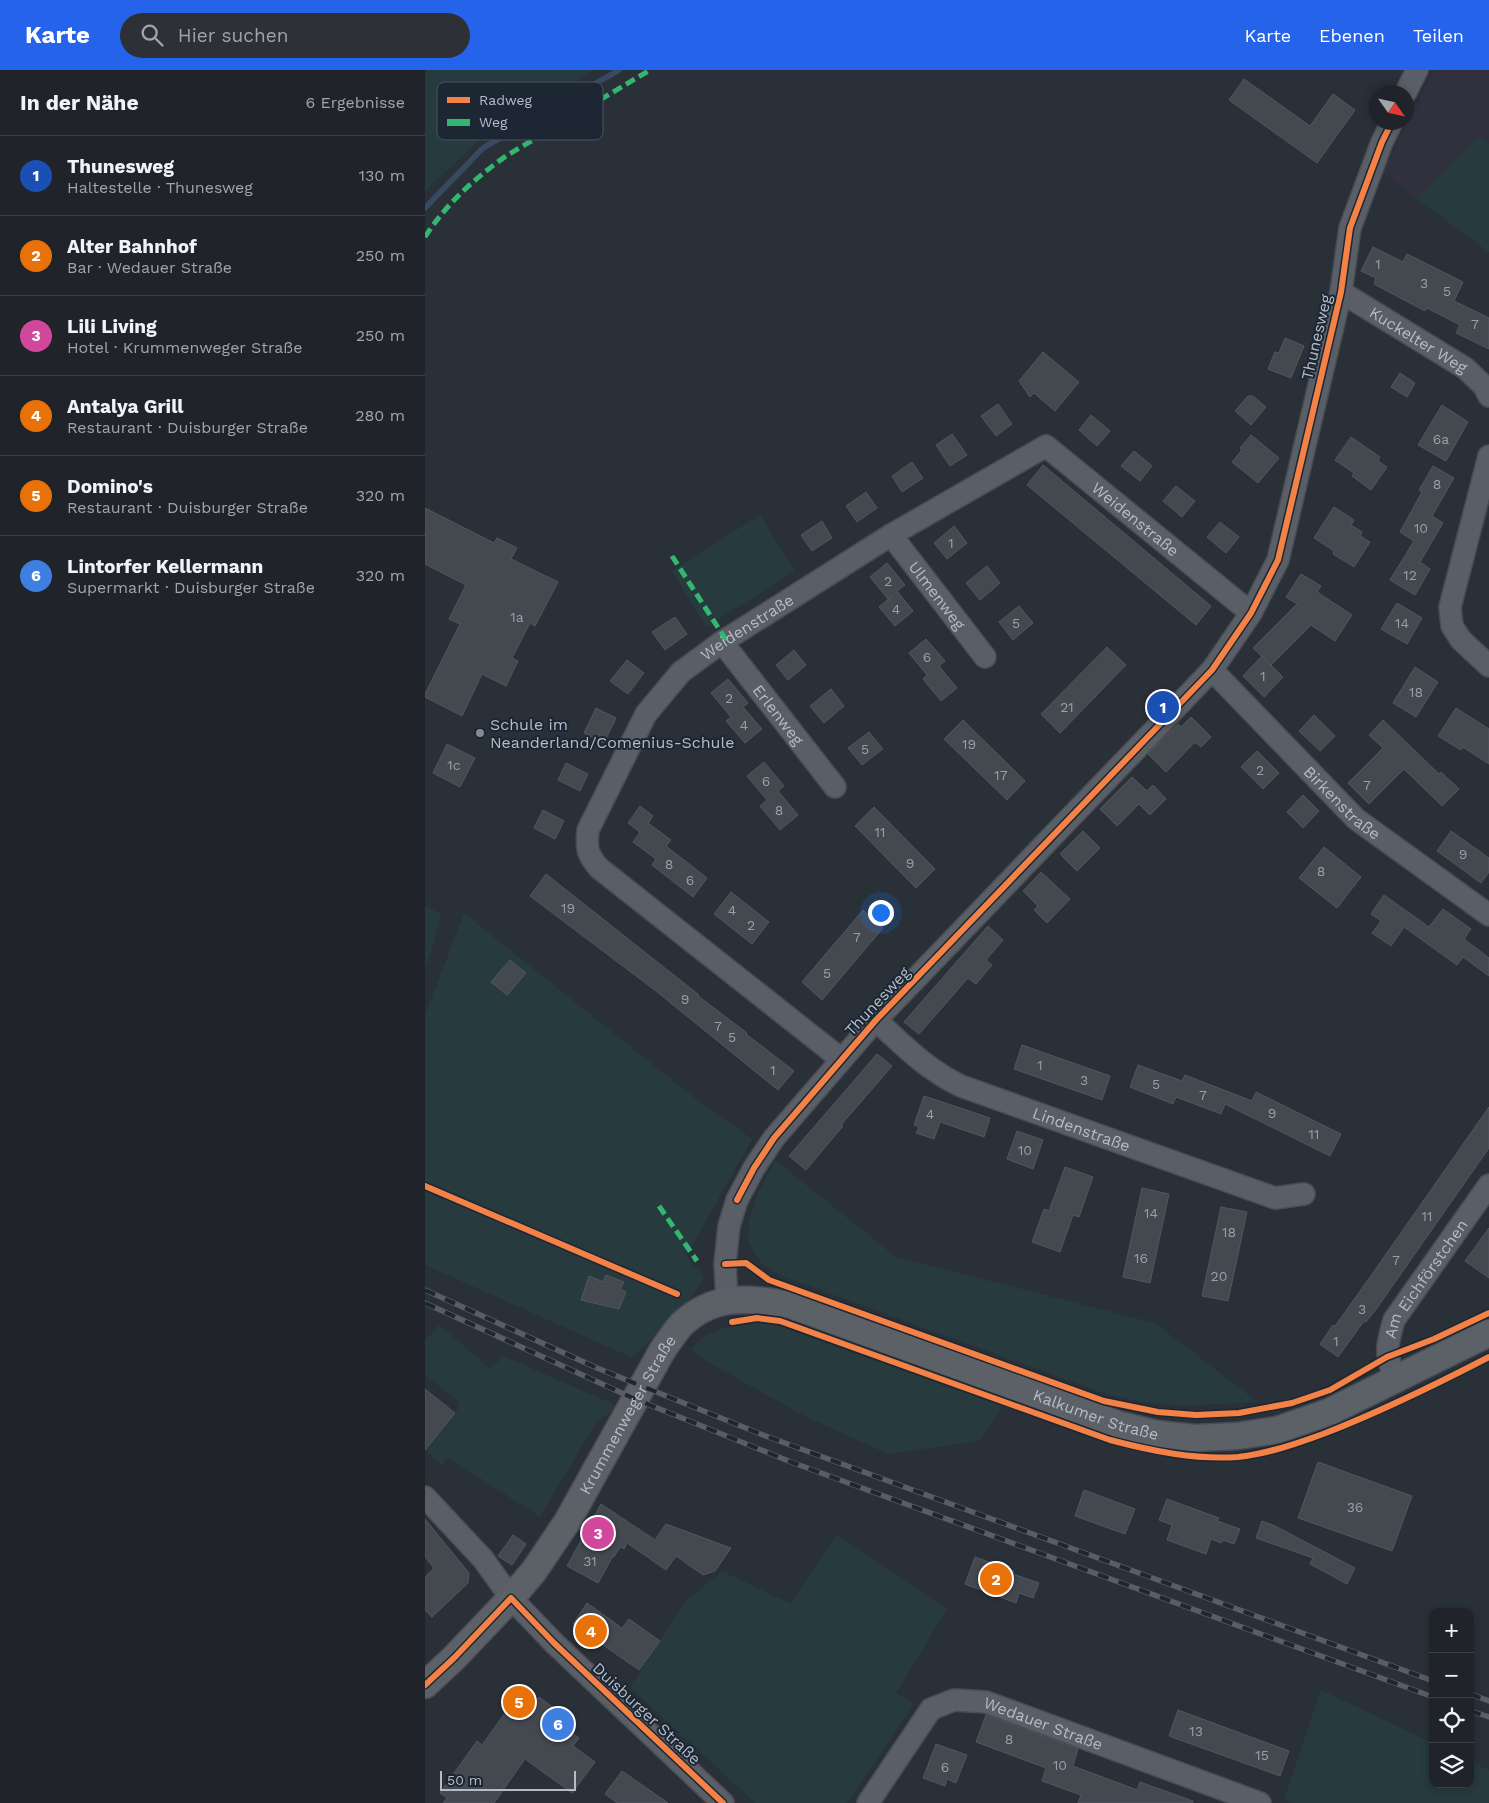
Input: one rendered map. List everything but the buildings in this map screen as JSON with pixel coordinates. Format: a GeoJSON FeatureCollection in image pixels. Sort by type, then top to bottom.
{"type":"FeatureCollection","features":[{"type":"Feature","properties":{"kind":"main road","name":"Kalkumer Straße"},"geometry":{"type":"LineString","coordinates":[[700,1310],[712,1304],[753,1299],[791,1305],[1117,1424],[1157,1434],[1195,1438],[1237,1436],[1277,1430],[1329,1412],[1489,1333]]}},
{"type":"Feature","properties":{"kind":"main road","name":"Krummenweger Straße"},"geometry":{"type":"LineString","coordinates":[[425,1685],[454,1658],[534,1571],[567,1522],[662,1351],[681,1326],[700,1310]]}},
{"type":"Feature","properties":{"kind":"street"},"geometry":{"type":"LineString","coordinates":[[1410,85],[1417,70]]}},
{"type":"Feature","properties":{"kind":"street","name":"Thunesweg"},"geometry":{"type":"LineString","coordinates":[[727,1301],[725,1264],[729,1226],[737,1200],[754,1168],[774,1138],[876,1020],[1213,670],[1251,613],[1278,560],[1341,292],[1350,228],[1387,130]]}},
{"type":"Feature","properties":{"kind":"street","name":"Kuckelter Weg"},"geometry":{"type":"LineString","coordinates":[[1341,292],[1465,368],[1485,386],[1489,396]]}},
{"type":"Feature","properties":{"kind":"street","name":"Weidenstraße"},"geometry":{"type":"LineString","coordinates":[[841,1059],[599,868],[590,858],[586,846],[588,830],[646,714],[681,672],[723,642],[891,535],[1046,446],[1251,613]]}},
{"type":"Feature","properties":{"kind":"street"},"geometry":{"type":"LineString","coordinates":[[1489,456],[1450,607],[1452,626],[1461,640],[1489,666]]}},
{"type":"Feature","properties":{"kind":"street","name":"Ulmenweg"},"geometry":{"type":"LineString","coordinates":[[891,535],[985,657]]}},
{"type":"Feature","properties":{"kind":"street","name":"Erlenweg"},"geometry":{"type":"LineString","coordinates":[[723,642],[835,787]]}},
{"type":"Feature","properties":{"kind":"street","name":"Birkenstraße"},"geometry":{"type":"LineString","coordinates":[[1213,670],[1355,819],[1489,915]]}},
{"type":"Feature","properties":{"kind":"street","name":"Lindenstraße"},"geometry":{"type":"LineString","coordinates":[[876,1020],[922,1063],[940,1076],[961,1086],[1275,1198],[1304,1194]]}},
{"type":"Feature","properties":{"kind":"street","name":"Am Eichförstchen"},"geometry":{"type":"LineString","coordinates":[[1395,1379],[1387,1357],[1387,1345],[1394,1320],[1489,1185]]}},
{"type":"Feature","properties":{"kind":"street","name":"Duisburger Straße"},"geometry":{"type":"LineString","coordinates":[[425,1498],[483,1559],[511,1598],[575,1663],[723,1803]]}},
{"type":"Feature","properties":{"kind":"street","name":"Wedauer Straße"},"geometry":{"type":"LineString","coordinates":[[868,1803],[931,1709],[954,1700],[986,1702],[1260,1803]]}},
{"type":"Feature","properties":{"kind":"shaded area"},"geometry":{"type":"Polygon","coordinates":[[[1435,70],[1489,70],[1489,252],[1382,172],[1404,130],[1414,130],[1414,110],[1435,70]]]}},
{"type":"Feature","properties":{"kind":"green space"},"geometry":{"type":"Polygon","coordinates":[[[425,70],[593,70],[574,82],[437,82],[437,140],[480,140],[425,191],[425,70]]]}},
{"type":"Feature","properties":{"kind":"green space"},"geometry":{"type":"Polygon","coordinates":[[[1478,135],[1489,143],[1489,252],[1417,199],[1478,135]]]}},
{"type":"Feature","properties":{"kind":"green space"},"geometry":{"type":"Polygon","coordinates":[[[760,515],[795,571],[706,627],[672,571],[760,515]]]}},
{"type":"Feature","properties":{"kind":"green space"},"geometry":{"type":"Polygon","coordinates":[[[425,906],[441,914],[425,967],[425,906]]]}},
{"type":"Feature","properties":{"kind":"green space"},"geometry":{"type":"Polygon","coordinates":[[[464,913],[691,1095],[752,1139],[686,1256],[704,1277],[687,1303],[633,1358],[425,1265],[425,1015],[464,913]]]}},
{"type":"Feature","properties":{"kind":"green space"},"geometry":{"type":"Polygon","coordinates":[[[775,1160],[896,1257],[1155,1323],[1258,1402],[1182,1406],[1143,1402],[1106,1394],[782,1276],[762,1264],[748,1242],[749,1220],[758,1193],[775,1160]]]}},
{"type":"Feature","properties":{"kind":"green space"},"geometry":{"type":"Polygon","coordinates":[[[757,1323],[779,1326],[1002,1406],[979,1441],[888,1454],[806,1417],[701,1358],[691,1349],[705,1336],[724,1328],[757,1323]]]}},
{"type":"Feature","properties":{"kind":"green space"},"geometry":{"type":"Polygon","coordinates":[[[439,1325],[490,1368],[504,1356],[615,1405],[609,1414],[597,1421],[540,1517],[448,1457],[442,1465],[425,1450],[455,1414],[460,1404],[425,1374],[425,1341],[439,1325]]]}},
{"type":"Feature","properties":{"kind":"green space"},"geometry":{"type":"Polygon","coordinates":[[[836,1534],[947,1609],[896,1693],[914,1704],[847,1803],[755,1803],[630,1687],[686,1601],[722,1571],[791,1604],[836,1534]]]}},
{"type":"Feature","properties":{"kind":"green space"},"geometry":{"type":"Polygon","coordinates":[[[1321,1690],[1429,1741],[1429,1788],[1474,1788],[1474,1763],[1489,1770],[1489,1803],[1293,1803],[1284,1800],[1321,1690]]]}},
{"type":"Feature","properties":{"kind":"waterway"},"geometry":{"type":"LineString","coordinates":[[598,82],[619,70]]}},
{"type":"Feature","properties":{"kind":"waterway"},"geometry":{"type":"LineString","coordinates":[[425,208],[483,148],[497,140]]}},
{"type":"Feature","properties":{"kind":"railway"},"geometry":{"type":"LineString","coordinates":[[425,1290],[597,1368],[763,1435],[1429,1680]]}},
{"type":"Feature","properties":{"kind":"railway"},"geometry":{"type":"LineString","coordinates":[[425,1303],[635,1399],[791,1462],[1429,1696]]}},
{"type":"Feature","properties":{"kind":"railway"},"geometry":{"type":"LineString","coordinates":[[1474,1695],[1489,1701]]}},
{"type":"Feature","properties":{"kind":"railway"},"geometry":{"type":"LineString","coordinates":[[1474,1712],[1489,1717]]}},
{"type":"Feature","properties":{"kind":"marked path"},"geometry":{"type":"LineString","coordinates":[[603,98],[650,70]]}},
{"type":"Feature","properties":{"kind":"marked path"},"geometry":{"type":"LineString","coordinates":[[425,237],[451,203],[472,183],[506,156],[533,140]]}},
{"type":"Feature","properties":{"kind":"marked path"},"geometry":{"type":"LineString","coordinates":[[672,556],[726,640]]}},
{"type":"Feature","properties":{"kind":"marked path"},"geometry":{"type":"LineString","coordinates":[[659,1206],[697,1261]]}},
{"type":"Feature","properties":{"kind":"cycle path"},"geometry":{"type":"LineString","coordinates":[[737,1200],[754,1168],[774,1138],[876,1020],[1212,670],[1251,613],[1278,560],[1341,292],[1350,228],[1388,130]]}},
{"type":"Feature","properties":{"kind":"cycle path"},"geometry":{"type":"LineString","coordinates":[[425,1186],[677,1294]]}},
{"type":"Feature","properties":{"kind":"cycle path"},"geometry":{"type":"LineString","coordinates":[[725,1264],[746,1263],[769,1280],[1104,1401],[1158,1412],[1196,1415],[1239,1413],[1292,1403],[1330,1390],[1387,1357],[1434,1339],[1489,1313]]}},
{"type":"Feature","properties":{"kind":"cycle path"},"geometry":{"type":"LineString","coordinates":[[732,1322],[757,1318],[780,1321],[1110,1440],[1158,1451],[1222,1458],[1260,1454],[1313,1438],[1428,1388],[1489,1357]]}},
{"type":"Feature","properties":{"kind":"cycle path"},"geometry":{"type":"LineString","coordinates":[[425,1685],[454,1658],[511,1598],[554,1643],[723,1803]]}},
{"type":"Feature","properties":{"kind":"place","name":"Thunesweg"},"geometry":{"type":"Point","coordinates":[1163,707]}},
{"type":"Feature","properties":{"kind":"place","name":"Schule im Neanderland/Comenius-Schule"},"geometry":{"type":"Point","coordinates":[480,733]}},
{"type":"Feature","properties":{"kind":"place","name":"Lili Living"},"geometry":{"type":"Point","coordinates":[598,1533]}},
{"type":"Feature","properties":{"kind":"place","name":"Alter Bahnhof"},"geometry":{"type":"Point","coordinates":[996,1579]}},
{"type":"Feature","properties":{"kind":"place","name":"Antalya Grill"},"geometry":{"type":"Point","coordinates":[591,1631]}},
{"type":"Feature","properties":{"kind":"place","name":"Domino's"},"geometry":{"type":"Point","coordinates":[519,1702]}},
{"type":"Feature","properties":{"kind":"place","name":"Lintorfer Kellermann"},"geometry":{"type":"Point","coordinates":[558,1724]}}]}
